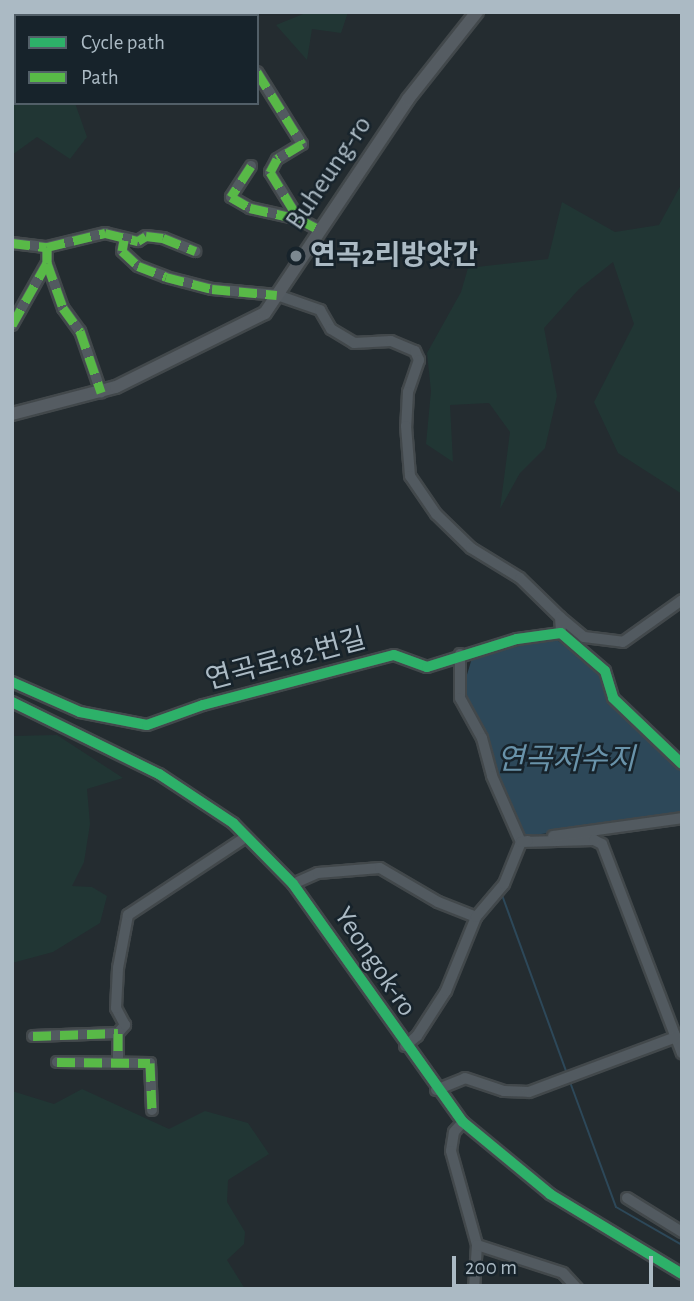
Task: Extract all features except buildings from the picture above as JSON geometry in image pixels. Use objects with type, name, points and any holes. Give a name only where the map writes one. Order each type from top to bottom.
[{"type":"main road","name":"Buheung-ro","points":[[12,414],[101,391],[265,313],[408,99],[477,12]]},
{"type":"street","points":[[259,75],[302,144],[277,159],[270,172],[299,219]]},
{"type":"street","points":[[251,166],[231,197],[250,208],[299,219],[320,230]]},
{"type":"street","points":[[12,243],[47,255],[105,233],[124,240],[163,238],[195,251]]},
{"type":"street","points":[[124,240],[122,251],[138,266],[166,277],[212,289],[277,295],[320,310],[331,329],[354,343],[391,341],[415,351],[419,360],[408,392],[406,426],[410,476],[443,522],[471,548],[520,578],[584,637],[623,642],[682,600]]},
{"type":"street","points":[[13,322],[47,255]]},
{"type":"street","points":[[47,255],[63,308],[80,331],[101,391]]},
{"type":"street","points":[[560,617],[561,633],[605,671],[613,698],[682,764]]},
{"type":"street","name":"연곡로182번길","points":[[12,682],[80,712],[147,725],[202,705],[394,655],[427,667],[460,654],[561,633]]},
{"type":"street","points":[[405,1046],[417,1037],[446,991],[476,917],[500,888],[521,842],[492,776],[482,738],[460,698],[460,654]]},
{"type":"street","name":"Yeongok-ro","points":[[12,702],[159,774],[246,836],[293,884],[436,1090],[463,1122],[550,1194],[682,1274]]},
{"type":"street","points":[[521,842],[682,818]]},
{"type":"street","points":[[118,1060],[118,1033],[125,1025],[117,1008],[117,995],[128,915],[246,836]]},
{"type":"street","points":[[521,842],[602,844],[682,1054]]},
{"type":"street","points":[[293,884],[318,873],[380,868],[438,902],[476,917]]},
{"type":"street","points":[[33,1036],[118,1033]]},
{"type":"street","points":[[436,1090],[458,1078],[504,1091],[529,1092],[676,1037]]},
{"type":"street","points":[[57,1062],[118,1060],[150,1063],[152,1110]]},
{"type":"street","points":[[463,1122],[454,1132],[452,1151],[477,1245],[474,1289]]},
{"type":"street","points":[[627,1198],[682,1233]]},
{"type":"street","points":[[477,1245],[563,1273],[578,1289]]},
{"type":"green space","points":[[12,12],[70,14],[14,14],[14,105],[76,105],[87,137],[70,159],[37,137],[12,155]]},
{"type":"green space","points":[[308,12],[348,12],[341,33],[312,29],[307,60],[276,25]]},
{"type":"green space","points":[[682,183],[682,494],[618,453],[594,402],[634,324],[613,262],[579,289],[544,328],[557,396],[545,448],[520,473],[500,509],[510,432],[489,403],[450,405],[453,462],[426,444],[431,391],[427,353],[461,292],[468,268],[548,259],[562,202],[615,232],[659,225]]},
{"type":"green space","points":[[57,735],[123,778],[87,789],[90,824],[84,862],[72,886],[92,887],[107,896],[100,923],[53,952],[12,963],[12,736]]},
{"type":"green space","points":[[82,1089],[169,1129],[205,1111],[248,1123],[269,1154],[228,1180],[227,1202],[245,1232],[244,1244],[227,1260],[245,1289],[12,1289],[12,1091],[54,1104]]},
{"type":"water","name":"연곡저수지","points":[[553,637],[597,670],[610,705],[682,769],[682,815],[519,837],[460,698],[472,658]]},
{"type":"waterway","points":[[502,895],[567,1074]]},
{"type":"waterway","points":[[570,1082],[616,1207],[682,1245]]},
{"type":"marked path","points":[[259,75],[302,144],[277,159],[270,172],[299,219]]},
{"type":"marked path","points":[[251,166],[231,197],[250,208],[299,219],[320,230]]},
{"type":"marked path","points":[[12,243],[47,247],[105,233],[138,241],[146,236],[163,238],[195,251]]},
{"type":"marked path","points":[[124,240],[122,251],[138,266],[166,277],[212,289],[277,295]]},
{"type":"marked path","points":[[47,247],[47,263],[63,308],[80,331],[101,392]]},
{"type":"marked path","points":[[12,325],[47,263]]},
{"type":"marked path","points":[[33,1036],[118,1033],[118,1060]]},
{"type":"marked path","points":[[57,1062],[150,1063],[152,1110]]},
{"type":"cycle path","points":[[12,682],[80,712],[147,725],[203,705],[394,655],[427,667],[517,639],[561,633],[605,671],[613,698],[682,764]]},
{"type":"cycle path","points":[[12,702],[159,774],[233,823],[293,884],[463,1122],[550,1194],[682,1274]]},
{"type":"place","name":"연곡2리방앗간","points":[[296,256]]}]
